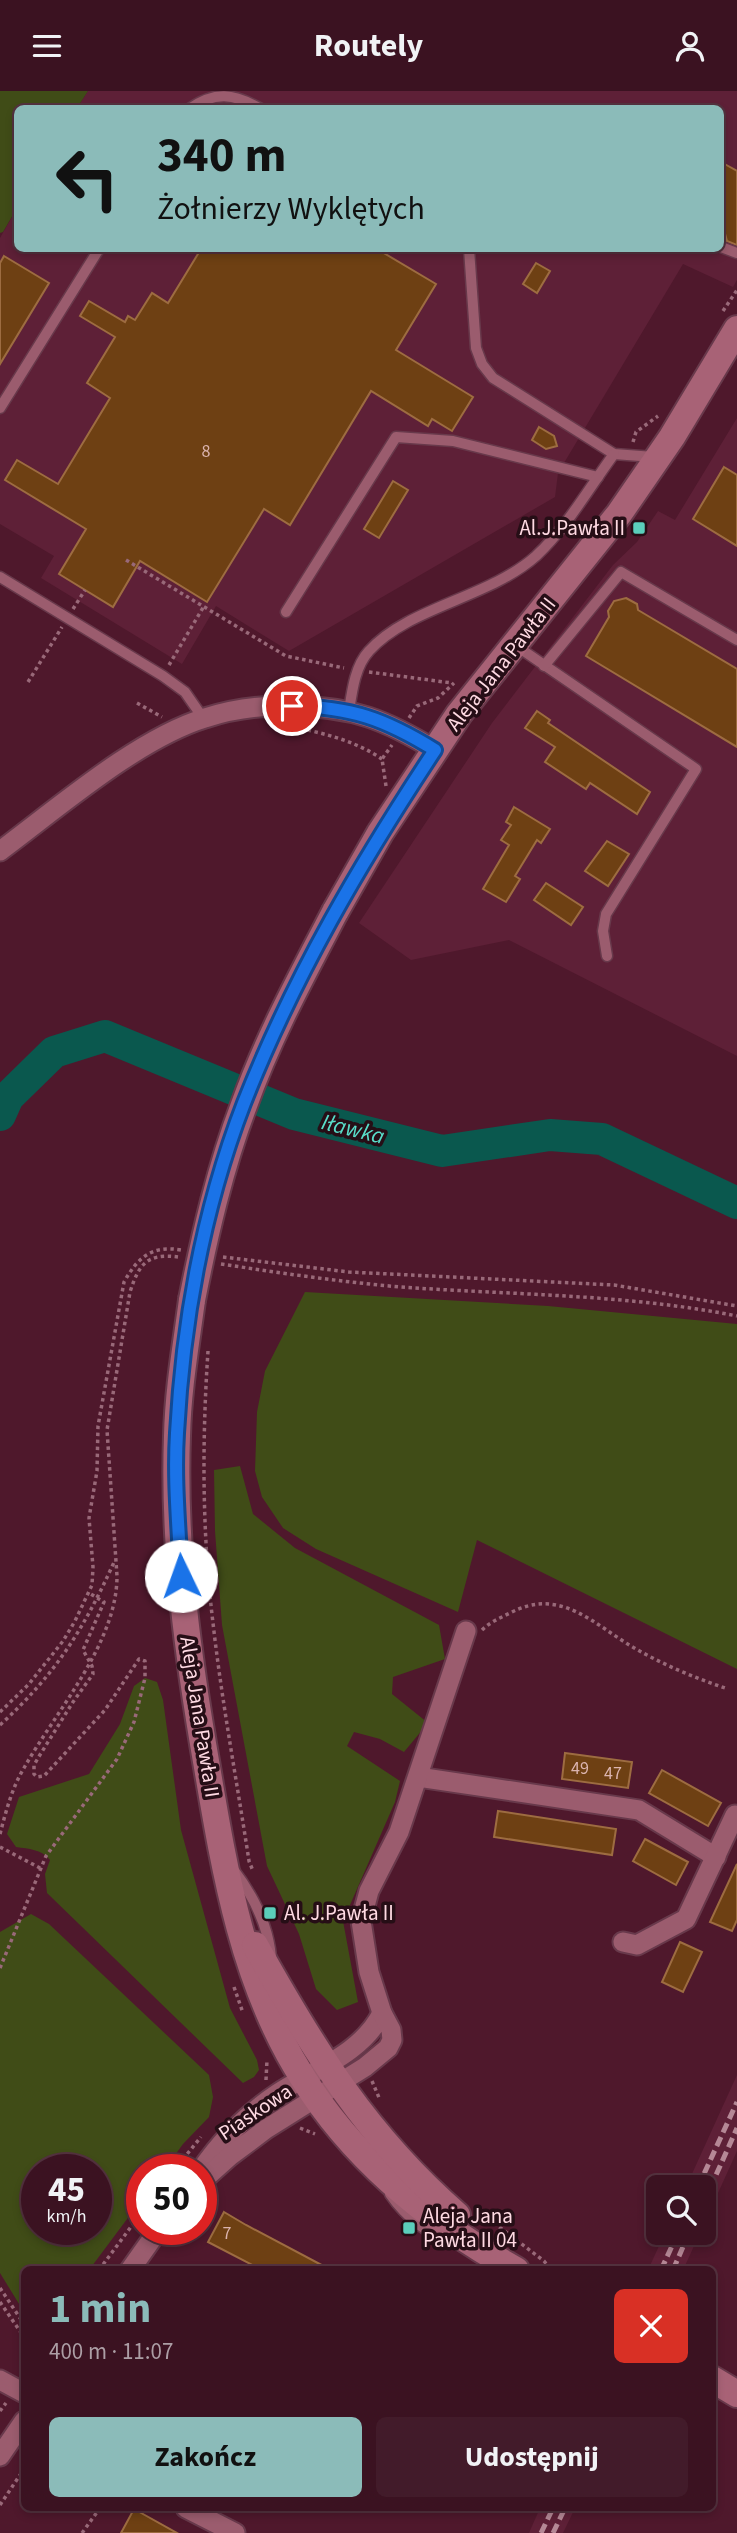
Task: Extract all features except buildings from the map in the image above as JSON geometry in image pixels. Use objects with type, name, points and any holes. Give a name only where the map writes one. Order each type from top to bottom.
[{"type":"main road","name":"Aleja Jana Pawła II","points":[[513,2266],[425,2185],[320,2081],[274,2027],[256,1987],[222,1855],[199,1723],[183,1601],[177,1435],[192,1300],[216,1189],[244,1104],[282,1014],[335,912],[380,833],[459,714],[611,525],[658,458],[737,329]]},
{"type":"main road","name":"Aleja Jana Pawła II","points":[[237,1913],[273,1978],[320,2081],[364,2156],[424,2209],[476,2247],[510,2266]]},
{"type":"main road","points":[[716,2381],[737,2394]]},
{"type":"street","points":[[0,851],[139,750],[203,718],[235,710],[271,706],[312,706],[349,711],[402,729],[435,750]]},
{"type":"street","points":[[320,2081],[374,2061],[388,2048],[392,2040],[391,2030],[382,2013],[369,1972],[361,1921],[369,1891],[399,1832],[466,1631]]},
{"type":"street","points":[[418,1777],[639,1810],[716,1857]]},
{"type":"street","points":[[622,1942],[637,1945],[686,1919],[735,1815]]},
{"type":"street","name":"Piaskowa","points":[[212,2154],[244,2120],[274,2096],[320,2081]]},
{"type":"street","name":"Piaskowa","points":[[217,2167],[266,2129],[320,2081]]},
{"type":"street","points":[[133,2266],[148,2245]]},
{"type":"street","points":[[0,2379],[21,2391]]},
{"type":"street","points":[[0,2456],[21,2425]]},
{"type":"street","points":[[192,2511],[235,2533]]},
{"type":"lane","points":[[195,105],[212,93],[228,93],[253,105]]},
{"type":"lane","points":[[0,408],[97,252]]},
{"type":"lane","points":[[469,252],[477,348],[482,364],[493,378],[614,454],[658,458]]},
{"type":"lane","points":[[286,611],[396,437],[453,441],[598,477]]},
{"type":"lane","points":[[349,711],[358,671],[368,652],[410,622],[508,576],[535,556],[562,527],[614,454]]},
{"type":"lane","points":[[544,666],[621,572],[737,640]]},
{"type":"lane","points":[[0,577],[163,676],[185,692],[203,718]]},
{"type":"lane","points":[[515,645],[696,769],[606,914],[603,932],[607,956]]},
{"type":"lane","points":[[222,1855],[253,1897],[270,1942],[273,1978]]},
{"type":"path","points":[[126,560],[286,656],[358,671],[453,684]]},
{"type":"path","points":[[28,682],[85,590]]},
{"type":"path","points":[[163,676],[204,606]]},
{"type":"path","points":[[137,703],[170,722],[174,731]]},
{"type":"path","points":[[286,725],[318,731],[366,748],[383,759]]},
{"type":"path","points":[[0,1712],[46,1664],[75,1621],[89,1593],[93,1567],[89,1518],[97,1471],[98,1426],[121,1292],[131,1269],[147,1253],[169,1248],[191,1251]]},
{"type":"path","points":[[0,1834],[20,1775],[89,1661],[112,1617],[117,1590],[107,1430],[130,1292],[136,1274],[147,1261],[166,1256],[189,1259]]},
{"type":"path","points":[[218,1256],[349,1272],[614,1285],[737,1306]]},
{"type":"path","points":[[216,1263],[370,1284],[632,1302],[737,1316]]},
{"type":"path","points":[[209,1345],[204,1483],[210,1595],[248,1861],[257,1881]]},
{"type":"path","points":[[0,1725],[48,1677],[76,1639],[116,1559]]},
{"type":"path","points":[[0,1968],[46,1856],[117,1759],[134,1722],[145,1678],[145,1661],[139,1659],[105,1710],[44,1776],[37,1777],[33,1770],[34,1765],[93,1674],[83,1650],[104,1605],[103,1600],[89,1593]]},
{"type":"path","points":[[459,1654],[488,1624],[523,1606],[555,1603],[582,1613],[637,1650],[725,1688]]},
{"type":"path","points":[[0,1847],[40,1868]]},
{"type":"path","points":[[369,2073],[384,2111]]},
{"type":"path","points":[[469,2200],[548,2266]]},
{"type":"path","points":[[102,2266],[126,2234]]},
{"type":"path","points":[[0,2288],[21,2320]]},
{"type":"path","points":[[0,2302],[21,2333]]},
{"type":"path","points":[[0,2505],[21,2474]]},
{"type":"path","points":[[82,2533],[98,2511]]},
{"type":"shaded area","points":[[88,91],[737,91],[737,280],[733,287],[683,264],[558,473],[555,497],[289,651],[216,606],[182,664],[41,578],[54,556],[0,524],[0,238],[14,213],[14,252],[724,252],[724,105],[79,105]]},
{"type":"shaded area","points":[[737,418],[737,1056],[509,940],[411,960],[359,923],[492,723],[613,565],[637,542],[658,511],[675,520]]},
{"type":"shaded area","points":[[737,2075],[737,2151],[716,2197],[716,2175],[691,2175]]},
{"type":"shaded area","points":[[659,2245],[694,2245],[685,2266],[650,2266]]},
{"type":"shaded area","points":[[539,2511],[574,2511],[563,2533],[529,2533]]},
{"type":"green space","points":[[0,91],[88,91],[79,105],[14,105],[14,213],[0,233]]},
{"type":"green space","points":[[305,1292],[548,1306],[737,1324],[737,1669],[477,1540],[458,1612],[316,1549],[283,1528],[262,1497],[255,1471],[257,1412],[265,1371]]},
{"type":"green space","points":[[240,1466],[253,1514],[295,1548],[439,1625],[445,1659],[393,1677],[392,1694],[428,1723],[404,1752],[380,1739],[354,1732],[347,1746],[400,1781],[395,1802],[343,1921],[358,2002],[337,2010],[316,1989],[299,1934],[267,1866],[222,1625],[215,1531],[214,1470]]},
{"type":"green space","points":[[145,1678],[157,1682],[163,1700],[181,1830],[230,2008],[257,2060],[259,2070],[254,2077],[243,2083],[47,1893],[45,1874],[50,1860],[39,1852],[16,1847],[7,1834],[19,1797],[89,1774],[120,1724],[134,1686]]},
{"type":"green space","points":[[31,1914],[49,1924],[209,2075],[213,2097],[209,2117],[176,2154],[126,2154],[126,2220],[112,2239],[112,2154],[21,2154],[21,2245],[108,2245],[92,2266],[21,2266],[21,2307],[0,2273],[0,1932]]},
{"type":"waterway","name":"Iławka","points":[[0,1115],[8,1097],[54,1052],[105,1036],[294,1114],[442,1151],[550,1135],[602,1139],[737,1203]]},
{"type":"railway","points":[[704,2175],[737,2102]]},
{"type":"railway","points":[[716,2175],[737,2128]]},
{"type":"railway","points":[[663,2266],[672,2245]]},
{"type":"railway","points":[[675,2266],[684,2245]]},
{"type":"railway","points":[[541,2533],[552,2511]]},
{"type":"railway","points":[[553,2533],[564,2511]]},
{"type":"place","name":"Al.J.Pawła II","points":[[639,528]]},
{"type":"place","name":"Al. J.Pawła II","points":[[270,1913]]},
{"type":"place","name":"Aleja Jana Pawła II 04","points":[[409,2228]]},
{"type":"route","points":[[181,1576],[177,1435],[183,1371],[192,1300],[220,1177],[244,1104],[282,1014],[380,833],[435,750],[402,729],[378,719],[349,711],[292,706]]}]
